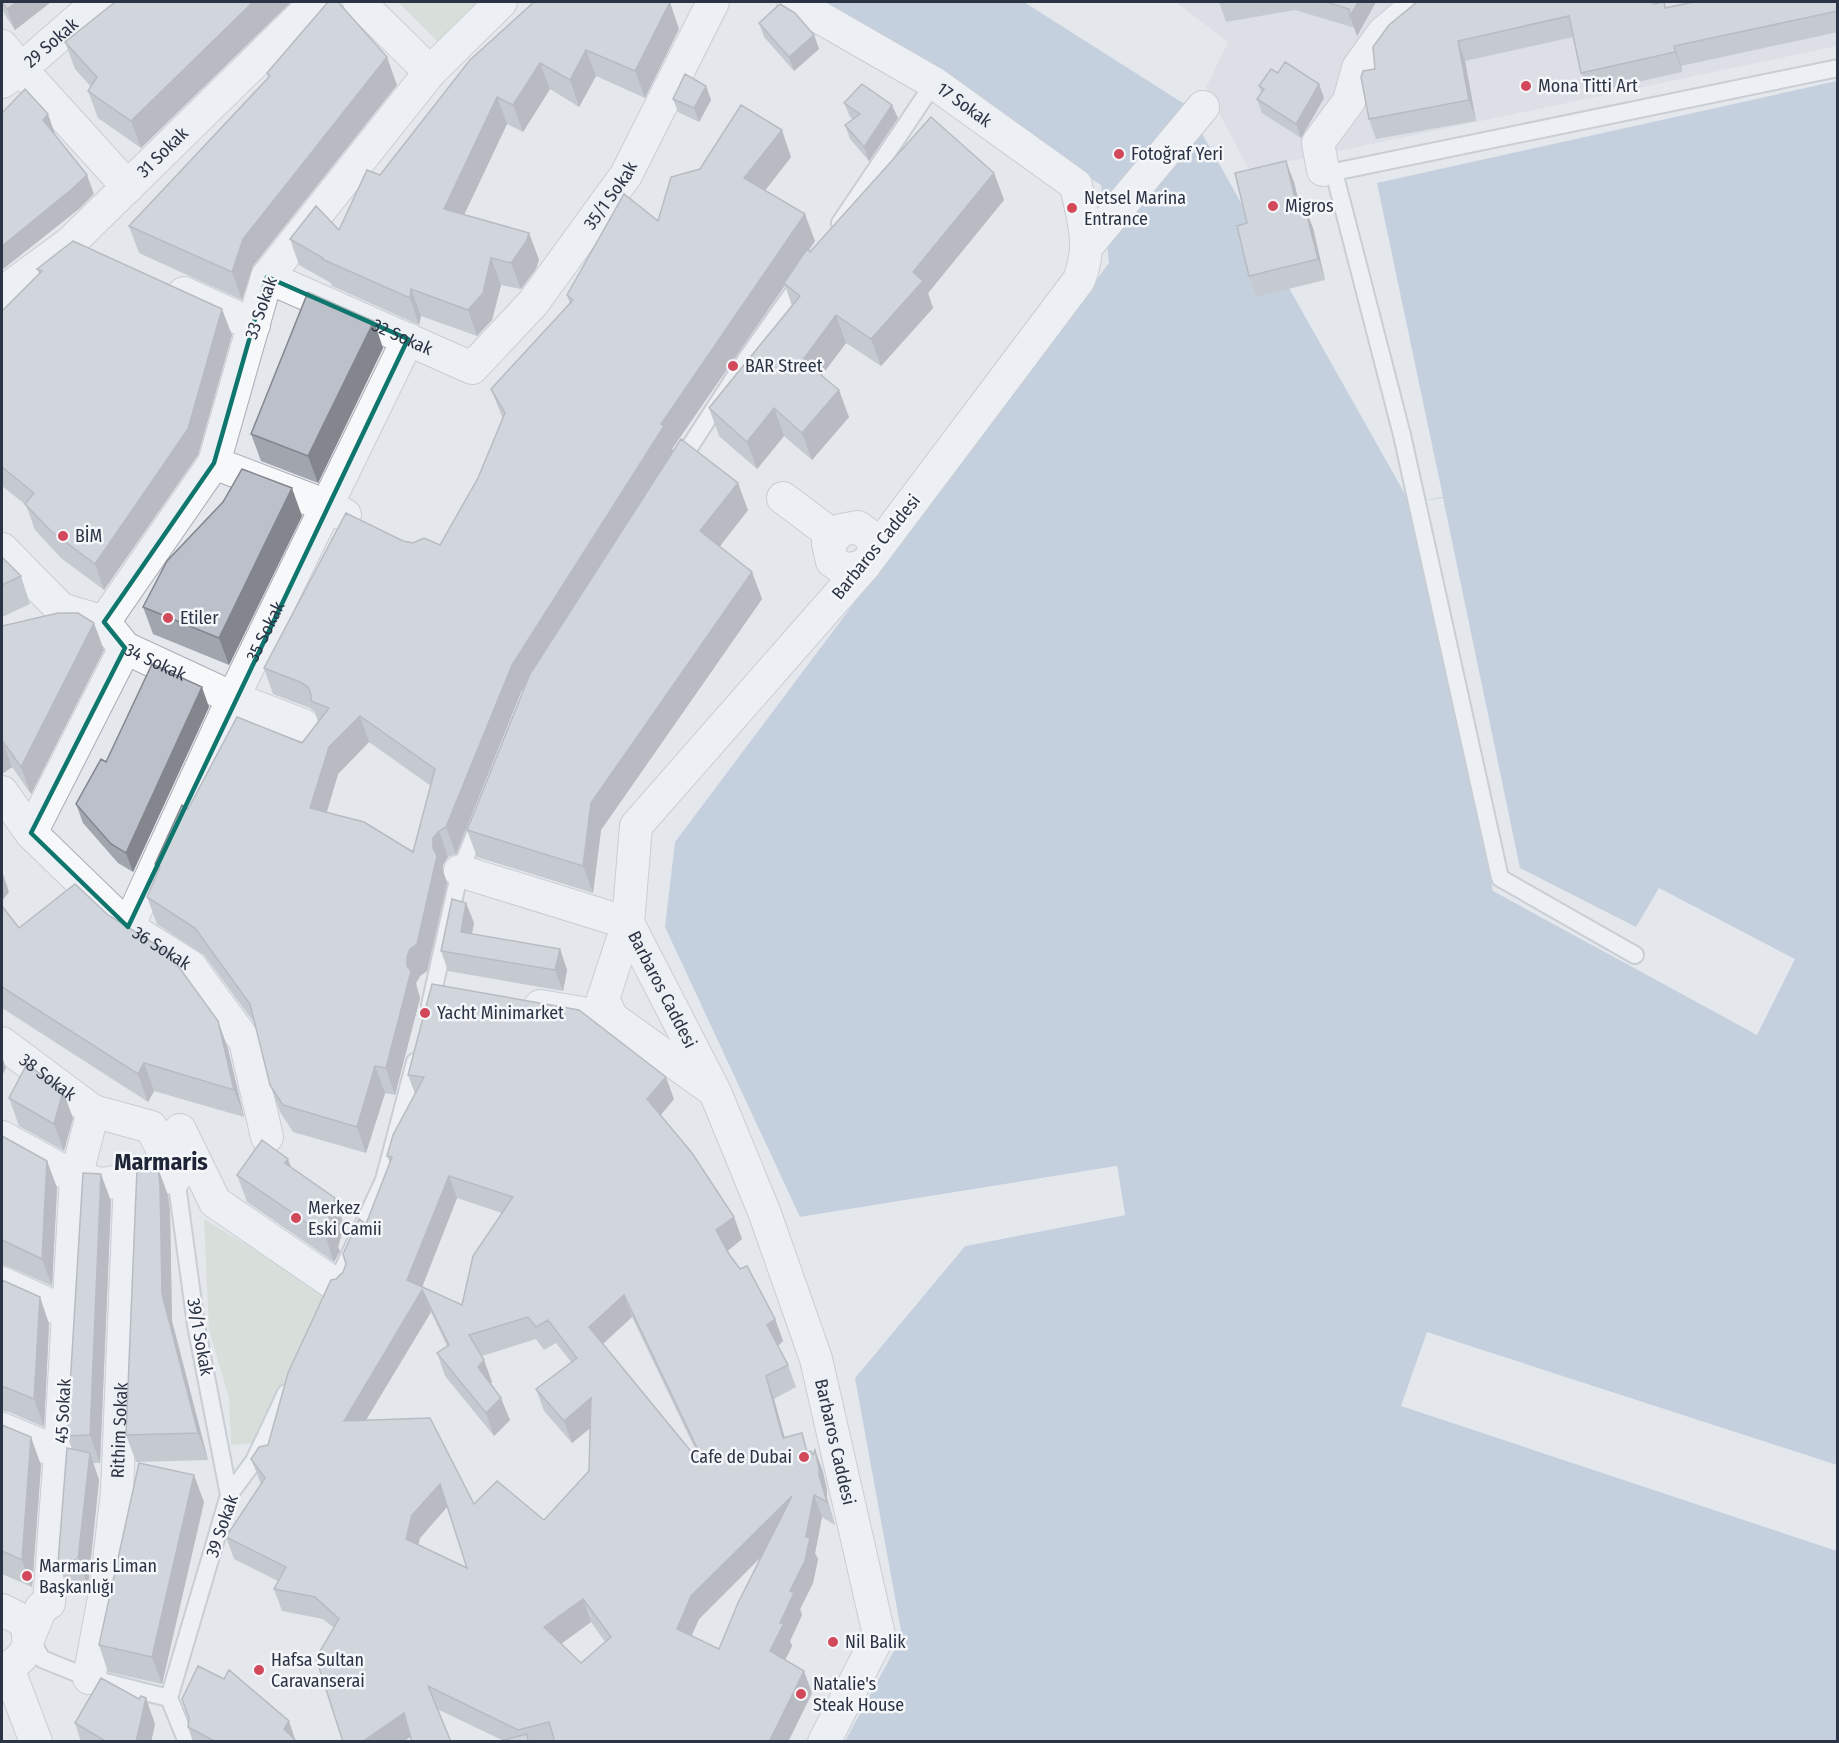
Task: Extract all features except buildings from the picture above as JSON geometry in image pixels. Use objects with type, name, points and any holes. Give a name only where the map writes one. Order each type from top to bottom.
[{"type":"street","name":"29 Sokak","points":[[8,66],[98,2]]},
{"type":"street","name":"31 Sokak","points":[[2,293],[71,242],[316,2]]},
{"type":"street","points":[[359,2],[430,72]]},
{"type":"street","name":"33 Sokak","points":[[104,622],[214,463],[267,277],[430,72],[501,2]]},
{"type":"street","name":"35/1 Sokak","points":[[472,368],[533,303],[626,175],[713,2]]},
{"type":"street","name":"17 Sokak","points":[[793,2],[934,83],[1076,185],[1088,245]]},
{"type":"street","points":[[1323,170],[1318,143],[1349,101],[1358,68],[1383,33],[1420,2]]},
{"type":"street","points":[[8,66],[128,187]]},
{"type":"street","points":[[1088,245],[1203,107]]},
{"type":"street","points":[[71,242],[104,257]]},
{"type":"street","name":"Barbaros Caddesi","points":[[824,1742],[879,1635],[816,1359],[765,1214],[715,1092],[628,923],[636,826],[869,559],[1080,280],[1086,263],[1088,245]]},
{"type":"street","name":"32 Sokak","points":[[267,277],[472,368]]},
{"type":"street","points":[[157,281],[254,325]]},
{"type":"street","name":"35 Sokak","points":[[128,927],[233,698],[408,339]]},
{"type":"street","points":[[214,463],[327,506],[375,530]]},
{"type":"street","points":[[783,498],[835,537],[828,544],[832,561],[846,570],[869,559]]},
{"type":"street","points":[[2,549],[61,609],[104,622]]},
{"type":"street","points":[[31,623],[61,609]]},
{"type":"street","name":"34 Sokak","points":[[104,622],[125,648],[233,698],[303,725]]},
{"type":"street","points":[[31,833],[125,648]]},
{"type":"street","name":"36 Sokak","points":[[2,792],[31,833],[128,927],[189,966],[245,1041],[267,1137]]},
{"type":"street","points":[[460,871],[628,923],[603,999],[612,1018]]},
{"type":"street","points":[[434,987],[467,993]]},
{"type":"street","points":[[512,1000],[612,1018],[715,1092]]},
{"type":"street","name":"38 Sokak","points":[[2,1043],[93,1111]]},
{"type":"street","points":[[2,1137],[76,1178],[103,1184],[130,1179],[176,1177],[151,1127],[93,1111]]},
{"type":"street","name":"45 Sokak","points":[[5,1666],[22,1659],[28,1648],[28,1637],[41,1608],[49,1603],[76,1178],[93,1111]]},
{"type":"street","points":[[180,1130],[215,1202],[332,1295]]},
{"type":"street","name":"Rithim Sokak","points":[[89,1678],[106,1587],[117,1492],[130,1179]]},
{"type":"street","points":[[2,1283],[68,1312]]},
{"type":"street","points":[[2,1430],[60,1453]]},
{"type":"street","points":[[2,1610],[26,1622],[28,1637]]},
{"type":"street","points":[[5,1666],[36,1742]]},
{"type":"lane","points":[[1635,955],[1500,878],[1402,435],[1334,172],[1838,68]]},
{"type":"lane","points":[[829,240],[934,83]]},
{"type":"lane","points":[[670,479],[747,358],[809,270]]},
{"type":"lane","points":[[426,1021],[460,871],[486,806]]},
{"type":"lane","points":[[332,1295],[384,1180],[420,1044]]},
{"type":"lane","name":"39/1 Sokak","points":[[176,1177],[196,1325],[229,1495]]},
{"type":"lane","name":"39 Sokak","points":[[169,1698],[229,1495],[254,1461],[294,1375]]},
{"type":"lane","points":[[28,1637],[42,1659],[89,1678],[169,1698],[187,1742]]},
{"type":"highlighted area","points":[[267,277],[408,339],[128,927],[31,833],[125,648],[104,622],[214,463]]},
{"type":"shaded area","points":[[1176,2],[1837,2],[1837,46],[1249,170],[1206,88],[1228,42]]},
{"type":"green space","points":[[398,2],[499,2],[448,52]]},
{"type":"green space","points":[[204,1219],[325,1293],[256,1443],[231,1445],[229,1398],[209,1330]]},
{"type":"water","points":[[799,2],[1024,2],[1186,105],[1410,503],[1443,497],[1377,183],[1837,81],[1837,1741],[845,1741],[902,1636],[855,1378],[965,1246],[1125,1215],[1117,1166],[800,1217],[665,927],[675,842],[1109,263],[1101,185],[905,61]]},
{"type":"pier","points":[[1443,498],[1520,868],[1636,927],[1659,888],[1795,959],[1757,1035],[1493,891],[1409,503]]},
{"type":"pier","points":[[1117,1166],[1125,1215],[965,1246],[855,1378],[854,1375],[963,1243],[1122,1213],[1115,1170],[801,1220],[800,1217]]},
{"type":"pier","points":[[1427,1332],[1837,1465],[1837,1551],[1401,1406]]},
{"type":"place","name":"Mona Titti Art","points":[[1526,86]]},
{"type":"place","name":"Fotoğraf Yeri","points":[[1119,154]]},
{"type":"place","name":"Migros","points":[[1273,206]]},
{"type":"place","name":"Netsel Marina Entrance","points":[[1072,208]]},
{"type":"place","name":"BAR Street","points":[[733,366]]},
{"type":"place","name":"BİM","points":[[63,536]]},
{"type":"place","name":"Etiler","points":[[168,618]]},
{"type":"place","name":"Yacht Minimarket","points":[[425,1013]]},
{"type":"place","name":"Merkez Eski Camii","points":[[296,1218]]},
{"type":"place","name":"Cafe de Dubai","points":[[804,1457]]},
{"type":"place","name":"Marmaris Liman Başkanlığı","points":[[27,1576]]},
{"type":"place","name":"Nil Balik","points":[[833,1642]]},
{"type":"place","name":"Hafsa Sultan Caravanserai","points":[[259,1670]]},
{"type":"place","name":"Natalie's Steak House","points":[[801,1694]]},
{"type":"district","name":"Marmaris","points":[[161,1162]]}]
